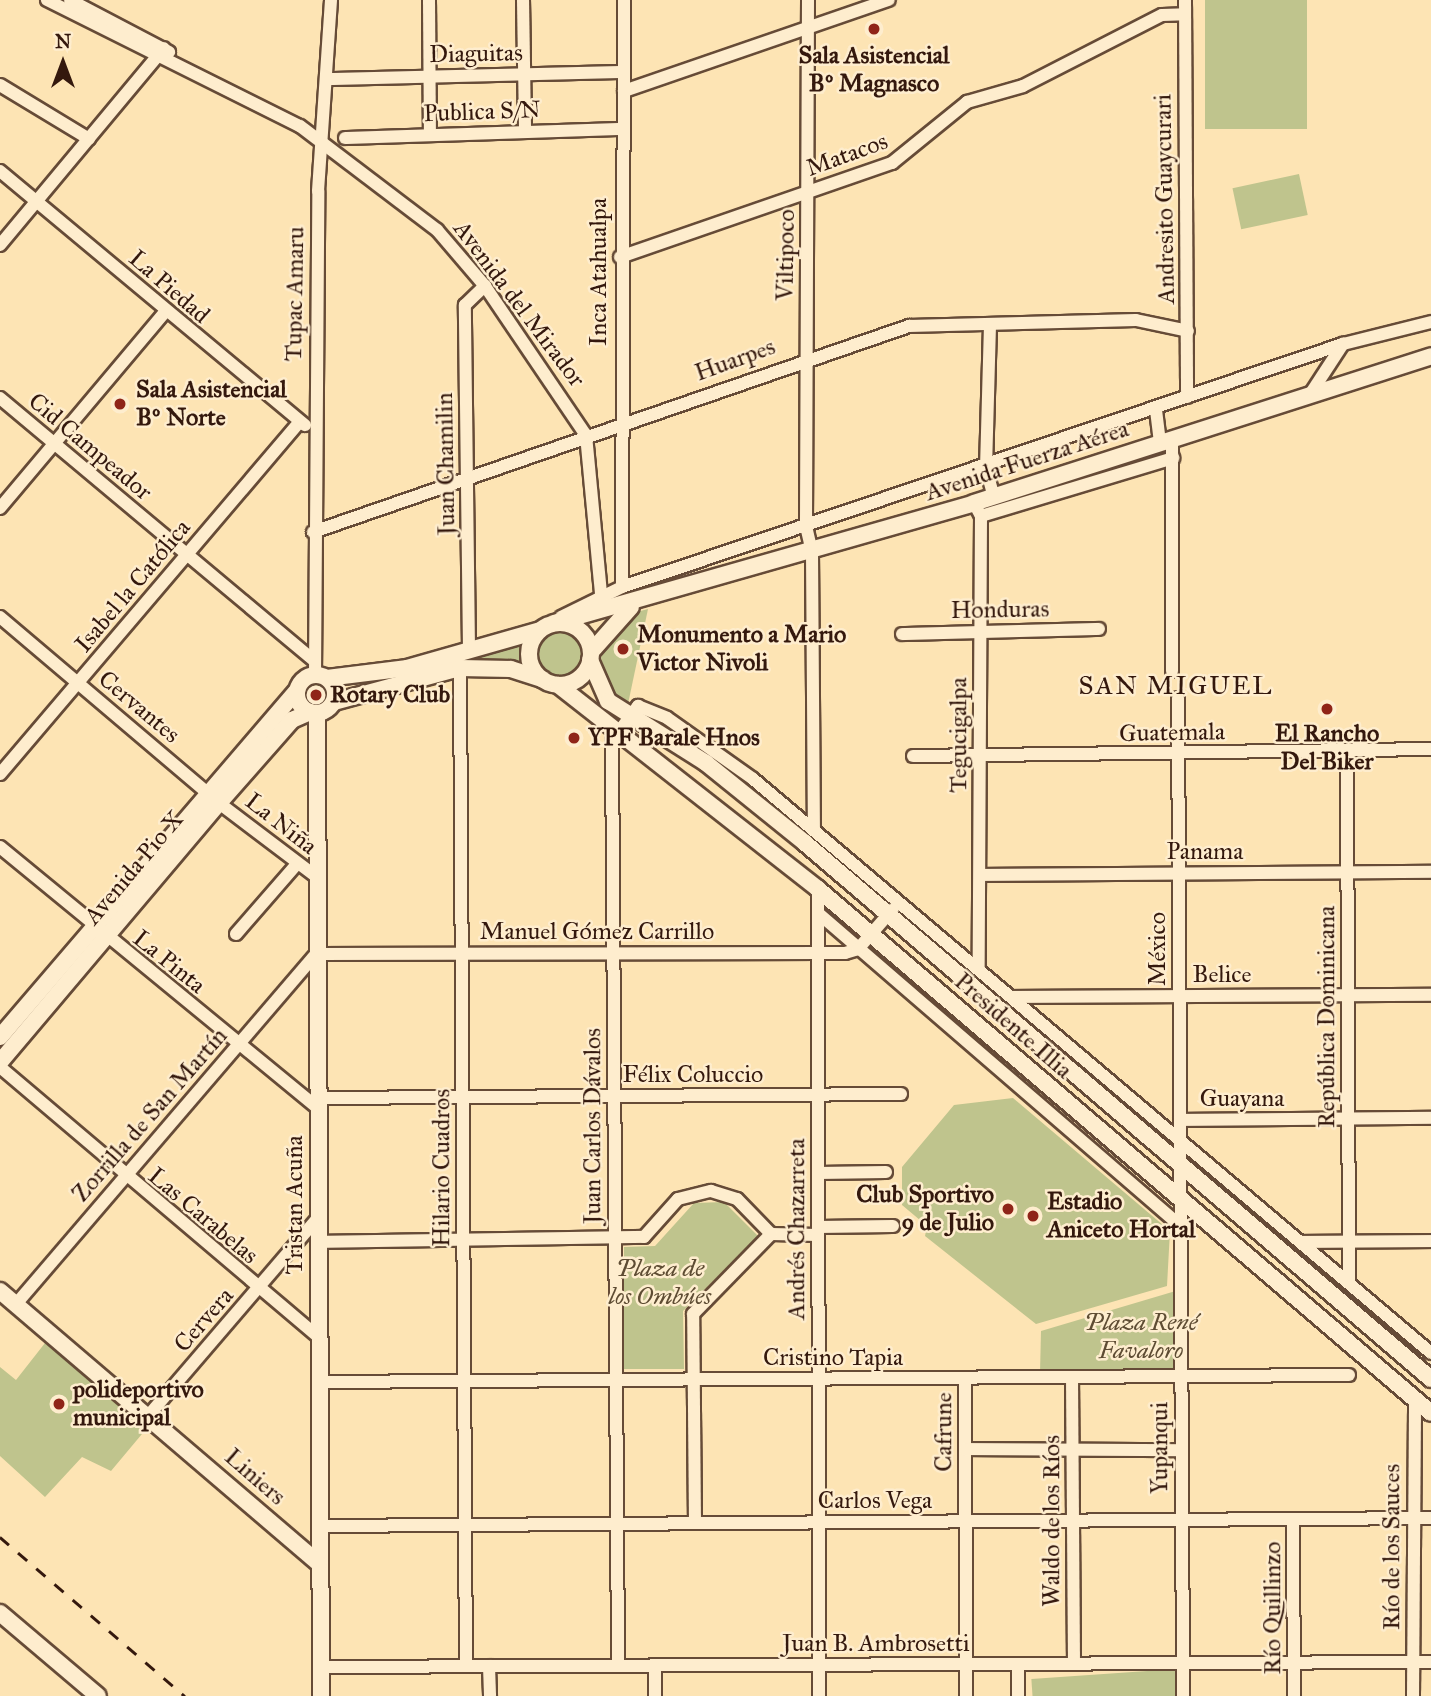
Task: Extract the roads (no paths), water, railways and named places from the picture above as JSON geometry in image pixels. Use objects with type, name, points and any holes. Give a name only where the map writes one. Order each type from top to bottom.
[{"type":"main road","name":"Avenida Fuerza Aérea","points":[[319,671],[359,678],[635,604],[812,552],[978,510],[994,497],[1431,356]]},
{"type":"main road","points":[[591,656],[579,629],[548,626],[529,655],[550,682],[582,675],[612,621],[635,604]]},
{"type":"main road","name":"Presidente Illia","points":[[591,656],[599,690],[623,722],[872,935],[1031,1082],[1180,1199],[1431,1413]]},
{"type":"main road","name":"Avenida Pio X","points":[[213,798],[292,720],[314,713],[334,702],[460,668]]},
{"type":"main road","name":"Presidente Illia","points":[[460,668],[511,669],[550,682],[623,722],[706,762],[894,908],[1181,1164],[1431,1380]]},
{"type":"main road","name":"Avenida Pio X","points":[[0,1037],[99,932],[213,798],[297,690],[319,671]]},
{"type":"main road","points":[[319,671],[334,702]]},
{"type":"main road","points":[[297,690],[314,713]]},
{"type":"main road","name":"Tristan Acuña","points":[[314,713],[321,1696]]},
{"type":"main road","name":"Avenida Pio X","points":[[0,1065],[99,932]]},
{"type":"main road","name":"Liniers","points":[[0,1291],[319,1563]]},
{"type":"main road","points":[[0,1613],[98,1696]]},
{"type":"street","name":"Avenida del Mirador","points":[[47,0],[161,52]]},
{"type":"street","name":"Avenida del Mirador","points":[[70,0],[322,140],[420,214],[485,286],[586,435],[601,595]]},
{"type":"street","name":"Tupac Amaru","points":[[319,671],[313,532],[314,426],[322,140],[329,79],[331,0]]},
{"type":"street","points":[[429,0],[430,135]]},
{"type":"street","points":[[523,0],[525,132]]},
{"type":"street","name":"Inca Atahualpa","points":[[622,587],[620,129],[624,91],[624,0]]},
{"type":"street","name":"Viltipoco","points":[[808,0],[806,526],[812,552],[814,830]]},
{"type":"street","points":[[624,91],[889,0]]},
{"type":"street","name":"Andresito Guaycurari","points":[[1185,0],[1187,397]]},
{"type":"street","name":"Matacos","points":[[620,257],[910,154],[967,102],[1024,86],[1162,15],[1185,14]]},
{"type":"street","points":[[0,245],[161,52]]},
{"type":"street","name":"Diaguitas","points":[[329,79],[624,72]]},
{"type":"street","points":[[0,85],[89,139]]},
{"type":"street","name":"Publica S/N","points":[[345,138],[620,129]]},
{"type":"street","name":"La Piedad","points":[[0,171],[298,425]]},
{"type":"street","name":"Juan Chamilin","points":[[469,649],[465,305],[485,286]]},
{"type":"street","points":[[0,508],[165,312]]},
{"type":"street","name":"Huarpes","points":[[313,532],[467,475],[806,357],[909,326],[1136,320],[1188,331]]},
{"type":"street","points":[[548,626],[601,595],[622,587],[986,468],[1343,344],[1431,322]]},
{"type":"street","points":[[990,325],[986,468],[994,497]]},
{"type":"street","points":[[1311,393],[1343,344]]},
{"type":"street","name":"Cid Campeador","points":[[0,398],[319,671]]},
{"type":"street","points":[[1156,410],[1173,457],[1172,671]]},
{"type":"street","points":[[298,425],[314,426]]},
{"type":"street","name":"Isabel la Católica","points":[[0,774],[298,425]]},
{"type":"street","points":[[978,510],[1173,457]]},
{"type":"street","name":"Tegucigalpa","points":[[978,510],[979,969]]},
{"type":"street","name":"Cervantes","points":[[0,617],[213,798]]},
{"type":"street","name":"Honduras","points":[[902,634],[1098,629]]},
{"type":"street","name":"Hilario Cuadros","points":[[460,668],[466,1666]]},
{"type":"street","name":"México","points":[[1178,698],[1180,1199]]},
{"type":"street","points":[[623,722],[638,706],[667,718],[814,830],[894,908],[979,969],[1431,1353]]},
{"type":"street","name":"Juan Carlos Dávalos","points":[[618,1665],[612,741],[623,722]]},
{"type":"street","name":"Guatemala","points":[[913,756],[1431,749]]},
{"type":"street","name":"República Dominicana","points":[[1346,750],[1349,1283]]},
{"type":"street","name":"La Niña","points":[[213,798],[296,865],[317,877]]},
{"type":"street","name":"La Pinta","points":[[0,847],[238,1045],[317,1103]]},
{"type":"street","points":[[236,934],[296,865]]},
{"type":"street","name":"Panama","points":[[980,875],[1431,872]]},
{"type":"street","name":"Andrés Chazarreta","points":[[818,888],[819,1696]]},
{"type":"street","points":[[858,949],[894,908]]},
{"type":"street","points":[[818,913],[858,949],[1031,1082],[1180,1225]]},
{"type":"street","name":"Manuel Gómez Carrillo","points":[[316,954],[818,952],[858,949]]},
{"type":"street","name":"Zorrilla de San Martín","points":[[16,1304],[316,954]]},
{"type":"street","name":"Belice","points":[[1012,997],[1431,995]]},
{"type":"street","name":"Las Carabelas","points":[[0,1065],[257,1290],[319,1338]]},
{"type":"street","name":"Félix Coluccio","points":[[317,1103],[463,1098],[901,1094]]},
{"type":"street","name":"Guayana","points":[[1180,1120],[1431,1118]]},
{"type":"street","points":[[818,1173],[886,1172]]},
{"type":"street","points":[[318,1242],[615,1239],[653,1233],[678,1199],[711,1191],[737,1199],[771,1234]]},
{"type":"street","name":"Yupanqui","points":[[1180,1199],[1183,1696]]},
{"type":"street","name":"Cervera","points":[[148,1416],[317,1219]]},
{"type":"street","points":[[695,1523],[697,1307],[771,1234],[893,1226]]},
{"type":"street","points":[[1301,1242],[1431,1241]]},
{"type":"street","name":"Cristino Tapia","points":[[318,1382],[1349,1375]]},
{"type":"street","name":"Waldo de los Ríos","points":[[1072,1377],[1074,1664]]},
{"type":"street","name":"Cafrune","points":[[965,1378],[966,1696]]},
{"type":"street","name":"Río de los Sauces","points":[[1413,1696],[1415,1398]]},
{"type":"street","points":[[965,1450],[1181,1450]]},
{"type":"street","name":"Carlos Vega","points":[[320,1526],[1431,1518]]},
{"type":"street","name":"Río Quillinzo","points":[[1293,1519],[1294,1696]]},
{"type":"street","name":"Juan B. Ambrosetti","points":[[321,1667],[1431,1662]]},
{"type":"street","points":[[1018,1664],[1018,1696]]},
{"type":"street","points":[[489,1666],[490,1696]]},
{"type":"street","points":[[655,1666],[655,1696]]},
{"type":"railway","points":[[0,1537],[185,1696]]},
{"type":"place","name":"Sala Asistencial Bº Magnasco","points":[[874,29]]},
{"type":"place","name":"Sala Asistencial Bº Norte","points":[[120,404]]},
{"type":"place","name":"Monumento a Mario Victor Nivoli","points":[[623,649]]},
{"type":"place","name":"Rotary Club","points":[[316,695]]},
{"type":"place","name":"El Rancho Del Biker","points":[[1327,709]]},
{"type":"place","name":"YPF Barale Hnos","points":[[574,738]]},
{"type":"place","name":"Club Sportivo 9 de Julio","points":[[1008,1209]]},
{"type":"place","name":"Estadio Aniceto Hortal","points":[[1033,1216]]},
{"type":"place","name":"polideportivo municipal","points":[[59,1404]]},
{"type":"district","name":"SAN MIGUEL","points":[[1176,686]]},
{"type":"park label","name":"Plaza de los Ombúes","points":[[660,1283]]},
{"type":"park label","name":"Plaza René Favaloro","points":[[1141,1337]]}]
